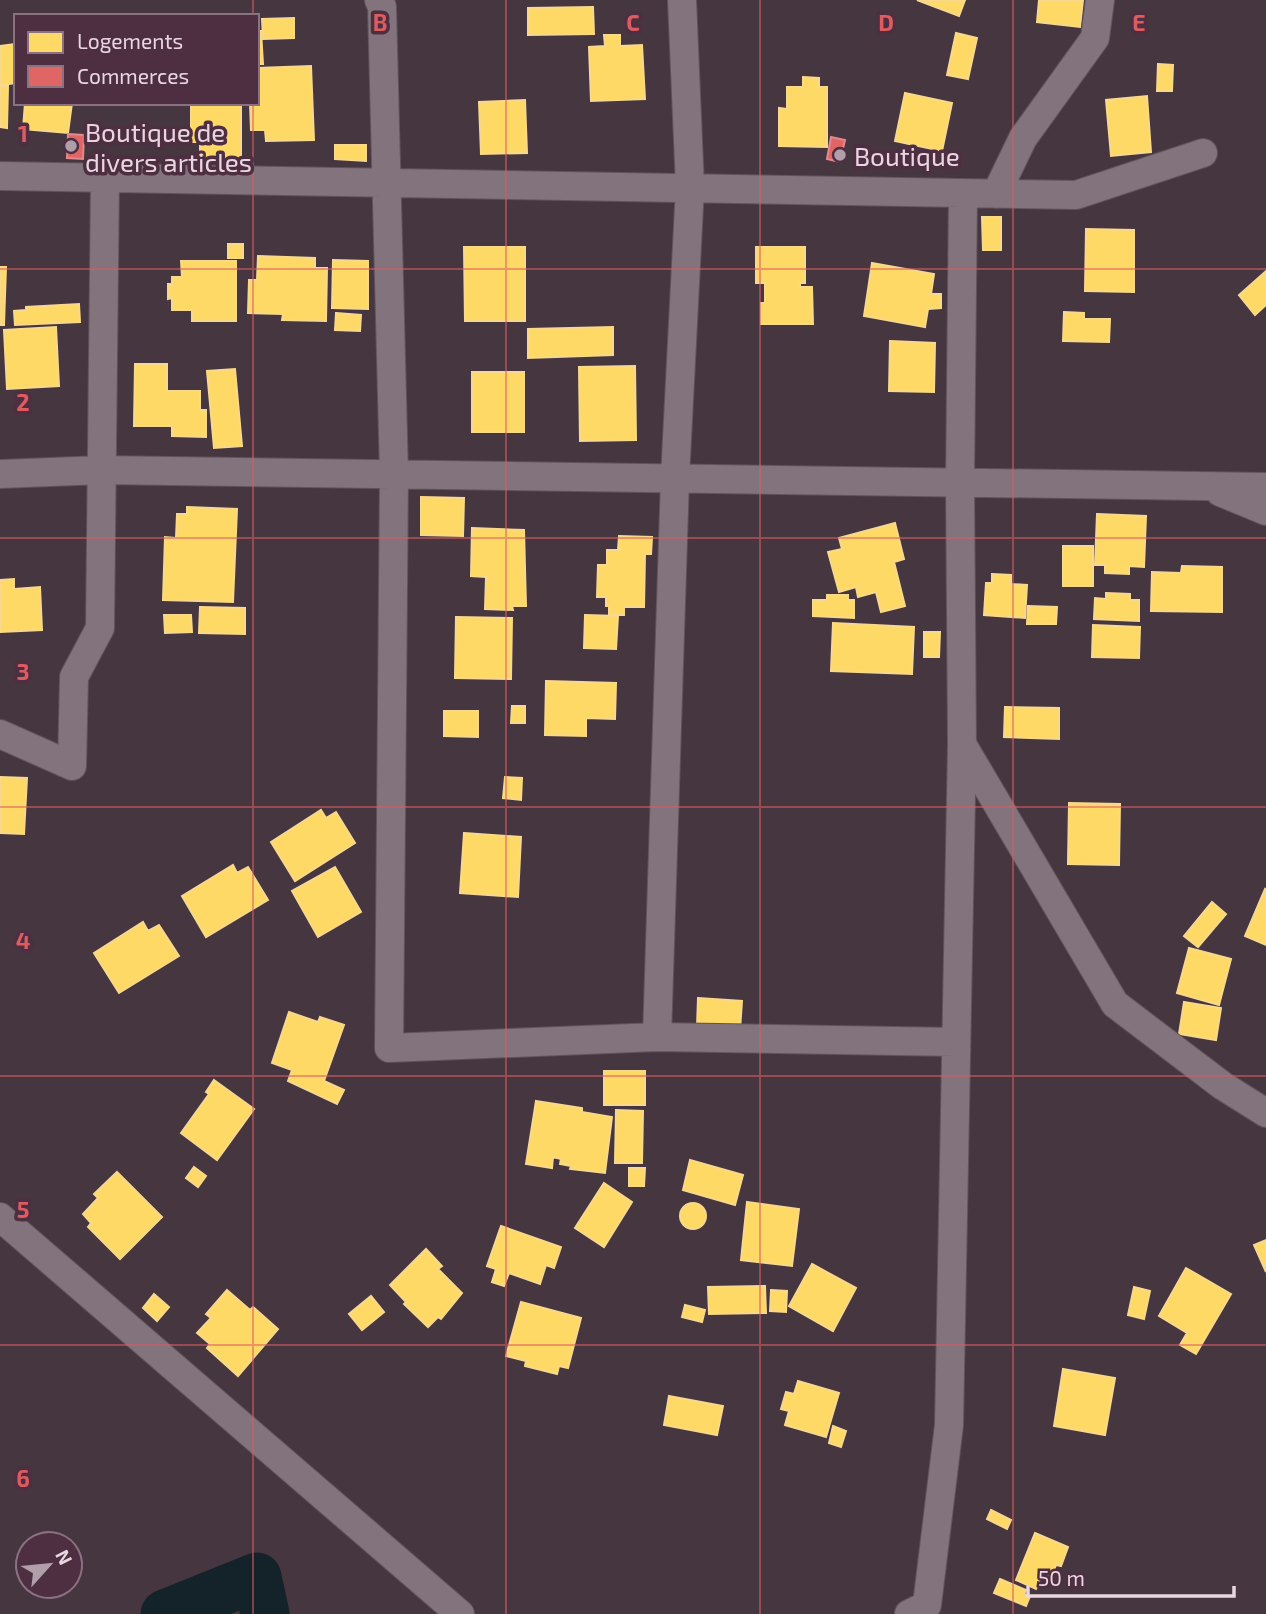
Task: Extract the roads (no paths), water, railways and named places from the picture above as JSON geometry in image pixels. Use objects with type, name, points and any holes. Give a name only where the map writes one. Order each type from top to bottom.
[{"type":"street","points":[[379,0],[382,7],[394,474],[389,1048],[657,1037],[955,1042]]},
{"type":"street","points":[[657,1037],[674,478],[690,187],[682,0]]},
{"type":"street","points":[[996,194],[1023,138],[1095,38],[1100,0]]},
{"type":"street","points":[[0,176],[385,185],[690,187],[1076,195],[1203,153]]},
{"type":"street","points":[[0,734],[72,766],[74,677],[100,628],[105,180]]},
{"type":"street","points":[[909,1614],[927,1605],[948,1425],[962,744],[960,482],[963,194]]},
{"type":"street","points":[[0,474],[102,470],[1266,487]]},
{"type":"street","points":[[1205,486],[1266,511]]},
{"type":"street","points":[[962,744],[1115,1004],[1223,1086],[1266,1113]]},
{"type":"street","points":[[0,1217],[460,1614]]},
{"type":"waterway","points":[[165,1614],[257,1577],[265,1614]]},
{"type":"place","name":"Boutique de divers articles","points":[[71,146]]},
{"type":"place","name":"Boutique","points":[[840,155]]}]
